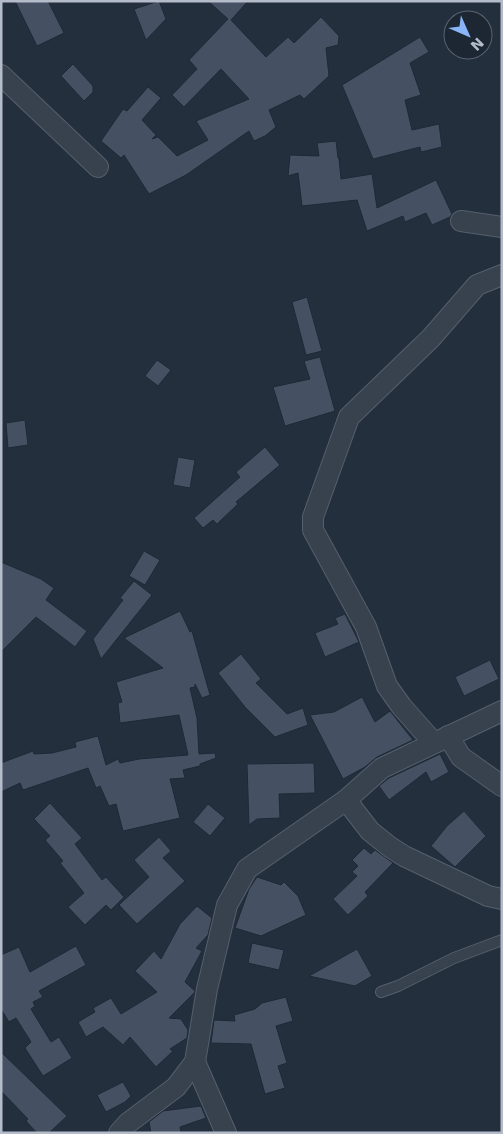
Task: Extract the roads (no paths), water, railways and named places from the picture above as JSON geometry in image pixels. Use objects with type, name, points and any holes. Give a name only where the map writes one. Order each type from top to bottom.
[{"type":"street","points":[[1,75],[98,167]]},
{"type":"street","points":[[461,222],[502,227]]},
{"type":"street","points":[[502,275],[477,284],[431,338],[349,417],[313,517],[313,530],[366,627],[387,686],[402,708],[461,757],[502,786]]},
{"type":"street","points":[[119,1133],[128,1123],[176,1088],[195,1062],[210,972],[227,905],[240,880],[258,860],[346,800],[382,768],[502,711]]},
{"type":"street","points":[[346,800],[370,831],[404,856],[488,896],[502,899]]},
{"type":"street","points":[[195,1062],[226,1133]]},
{"type":"lane","points":[[381,992],[398,986],[454,958],[502,940]]}]
